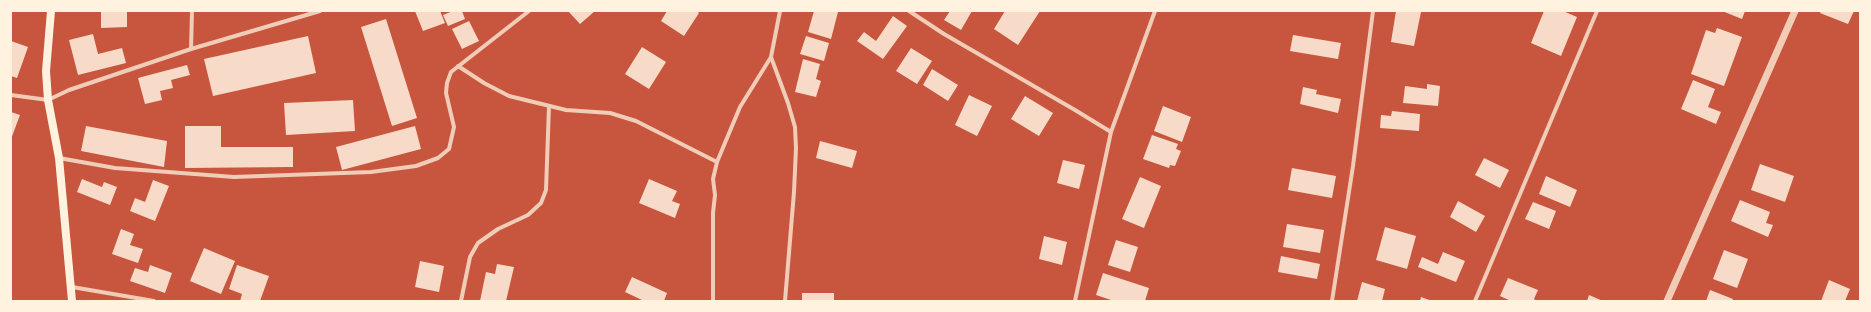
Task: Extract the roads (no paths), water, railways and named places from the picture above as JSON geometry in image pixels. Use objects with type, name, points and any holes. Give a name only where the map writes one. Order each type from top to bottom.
[{"type":"main road","points":[[51,11],[46,71],[48,100],[58,158],[72,287],[72,301]]},
{"type":"street","points":[[191,49],[192,11]]},
{"type":"street","points":[[11,95],[48,100],[69,90],[191,49],[320,11]]},
{"type":"street","points":[[58,158],[115,168],[234,177],[371,172],[416,166],[438,158],[449,149],[454,126],[446,93],[447,82],[451,72],[529,11]]},
{"type":"street","points":[[713,301],[713,213],[715,195],[713,179],[717,162],[740,107],[771,57],[780,11]]},
{"type":"street","points":[[909,11],[944,34],[1111,132]]},
{"type":"street","points":[[1075,301],[1111,132],[1155,11]]},
{"type":"street","points":[[1332,301],[1353,166],[1373,11]]},
{"type":"street","points":[[1476,301],[1597,11]]},
{"type":"street","points":[[1667,301],[1796,11]]},
{"type":"street","points":[[771,57],[795,127],[794,192],[785,301]]},
{"type":"street","points":[[458,66],[484,83],[509,96],[566,110],[610,113],[636,121],[717,162]]},
{"type":"street","points":[[461,301],[470,257],[478,243],[498,229],[528,215],[541,203],[546,190],[549,106]]},
{"type":"street","points":[[72,287],[154,301]]}]
